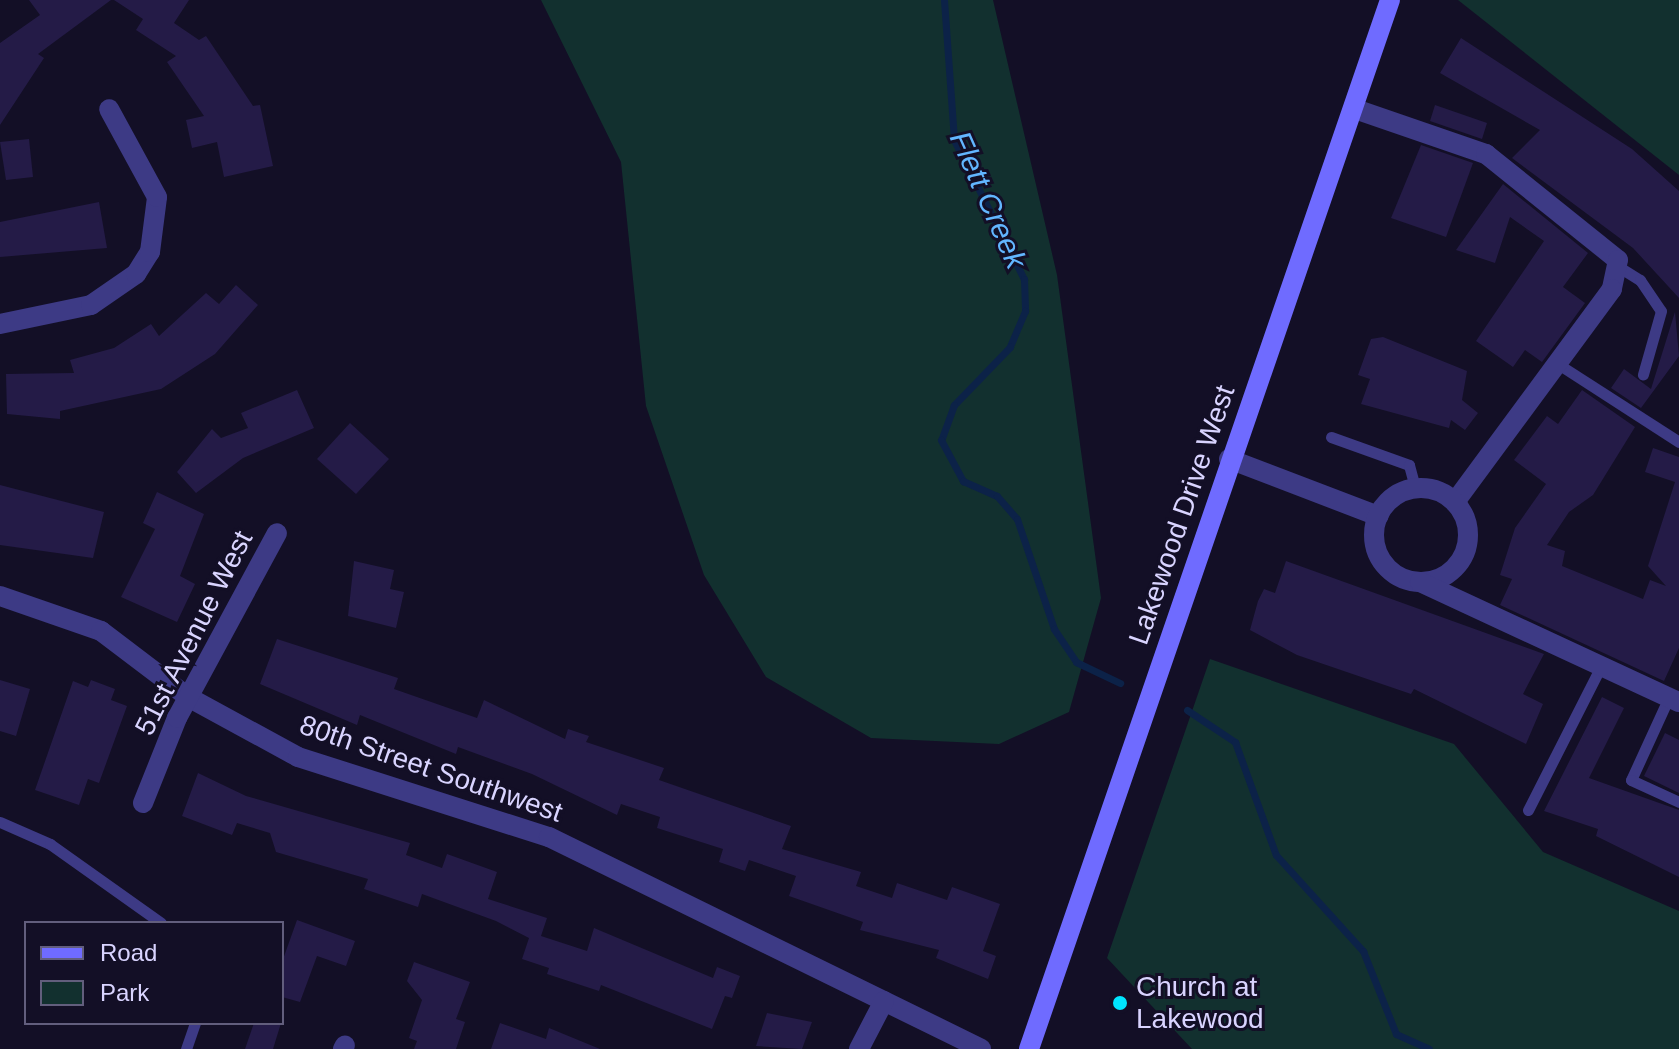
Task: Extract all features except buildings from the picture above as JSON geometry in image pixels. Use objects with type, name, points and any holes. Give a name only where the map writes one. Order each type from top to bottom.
[{"type":"main road","name":"Lakewood Drive West","points":[[1029,1049],[1229,459],[1355,109],[1390,0]]},
{"type":"street","points":[[0,324],[91,305],[136,274],[150,252],[157,197],[109,109]]},
{"type":"street","points":[[1355,109],[1486,154],[1612,249],[1619,267],[1558,364],[1455,502]]},
{"type":"street","points":[[1229,459],[1378,516]]},
{"type":"street","points":[[1378,516],[1415,488],[1455,502],[1468,531],[1460,561],[1420,582]]},
{"type":"street","points":[[1378,516],[1381,560],[1420,582],[1674,700]]},
{"type":"street","name":"51st Avenue West","points":[[143,803],[188,697],[277,533]]},
{"type":"street","name":"80th Street Southwest","points":[[0,596],[97,629],[188,697],[298,757],[549,837],[981,1049]]},
{"type":"street","points":[[859,1049],[884,1001]]},
{"type":"lane","points":[[1619,267],[1640,280],[1661,311],[1643,374]]},
{"type":"lane","points":[[1558,364],[1679,442]]},
{"type":"lane","points":[[1331,437],[1409,465],[1415,488]]},
{"type":"lane","points":[[1528,810],[1600,668]]},
{"type":"lane","points":[[1674,700],[1631,780],[1679,802]]},
{"type":"lane","points":[[0,822],[97,873],[158,921]]},
{"type":"lane","points":[[186,1049],[194,1025]]},
{"type":"green space","points":[[541,0],[993,0],[1057,275],[1101,598],[1069,712],[999,744],[871,738],[766,677],[704,575],[646,406],[621,162]]},
{"type":"green space","points":[[1458,0],[1679,0],[1679,175]]},
{"type":"green space","points":[[1210,659],[1454,744],[1543,852],[1679,911],[1679,1049],[1192,1049],[1107,958]]},
{"type":"waterway","name":"Flett Creek","points":[[944,0],[954,140],[1024,279],[1025,311],[1010,347],[954,405],[941,440],[963,481],[997,496],[1017,519],[1054,629],[1076,662],[1120,683]]},
{"type":"waterway","name":"Flett Creek","points":[[1187,710],[1235,742],[1276,855],[1363,951],[1396,1034],[1429,1049]]},
{"type":"place","name":"Church at Lakewood","points":[[1120,1003]]}]
